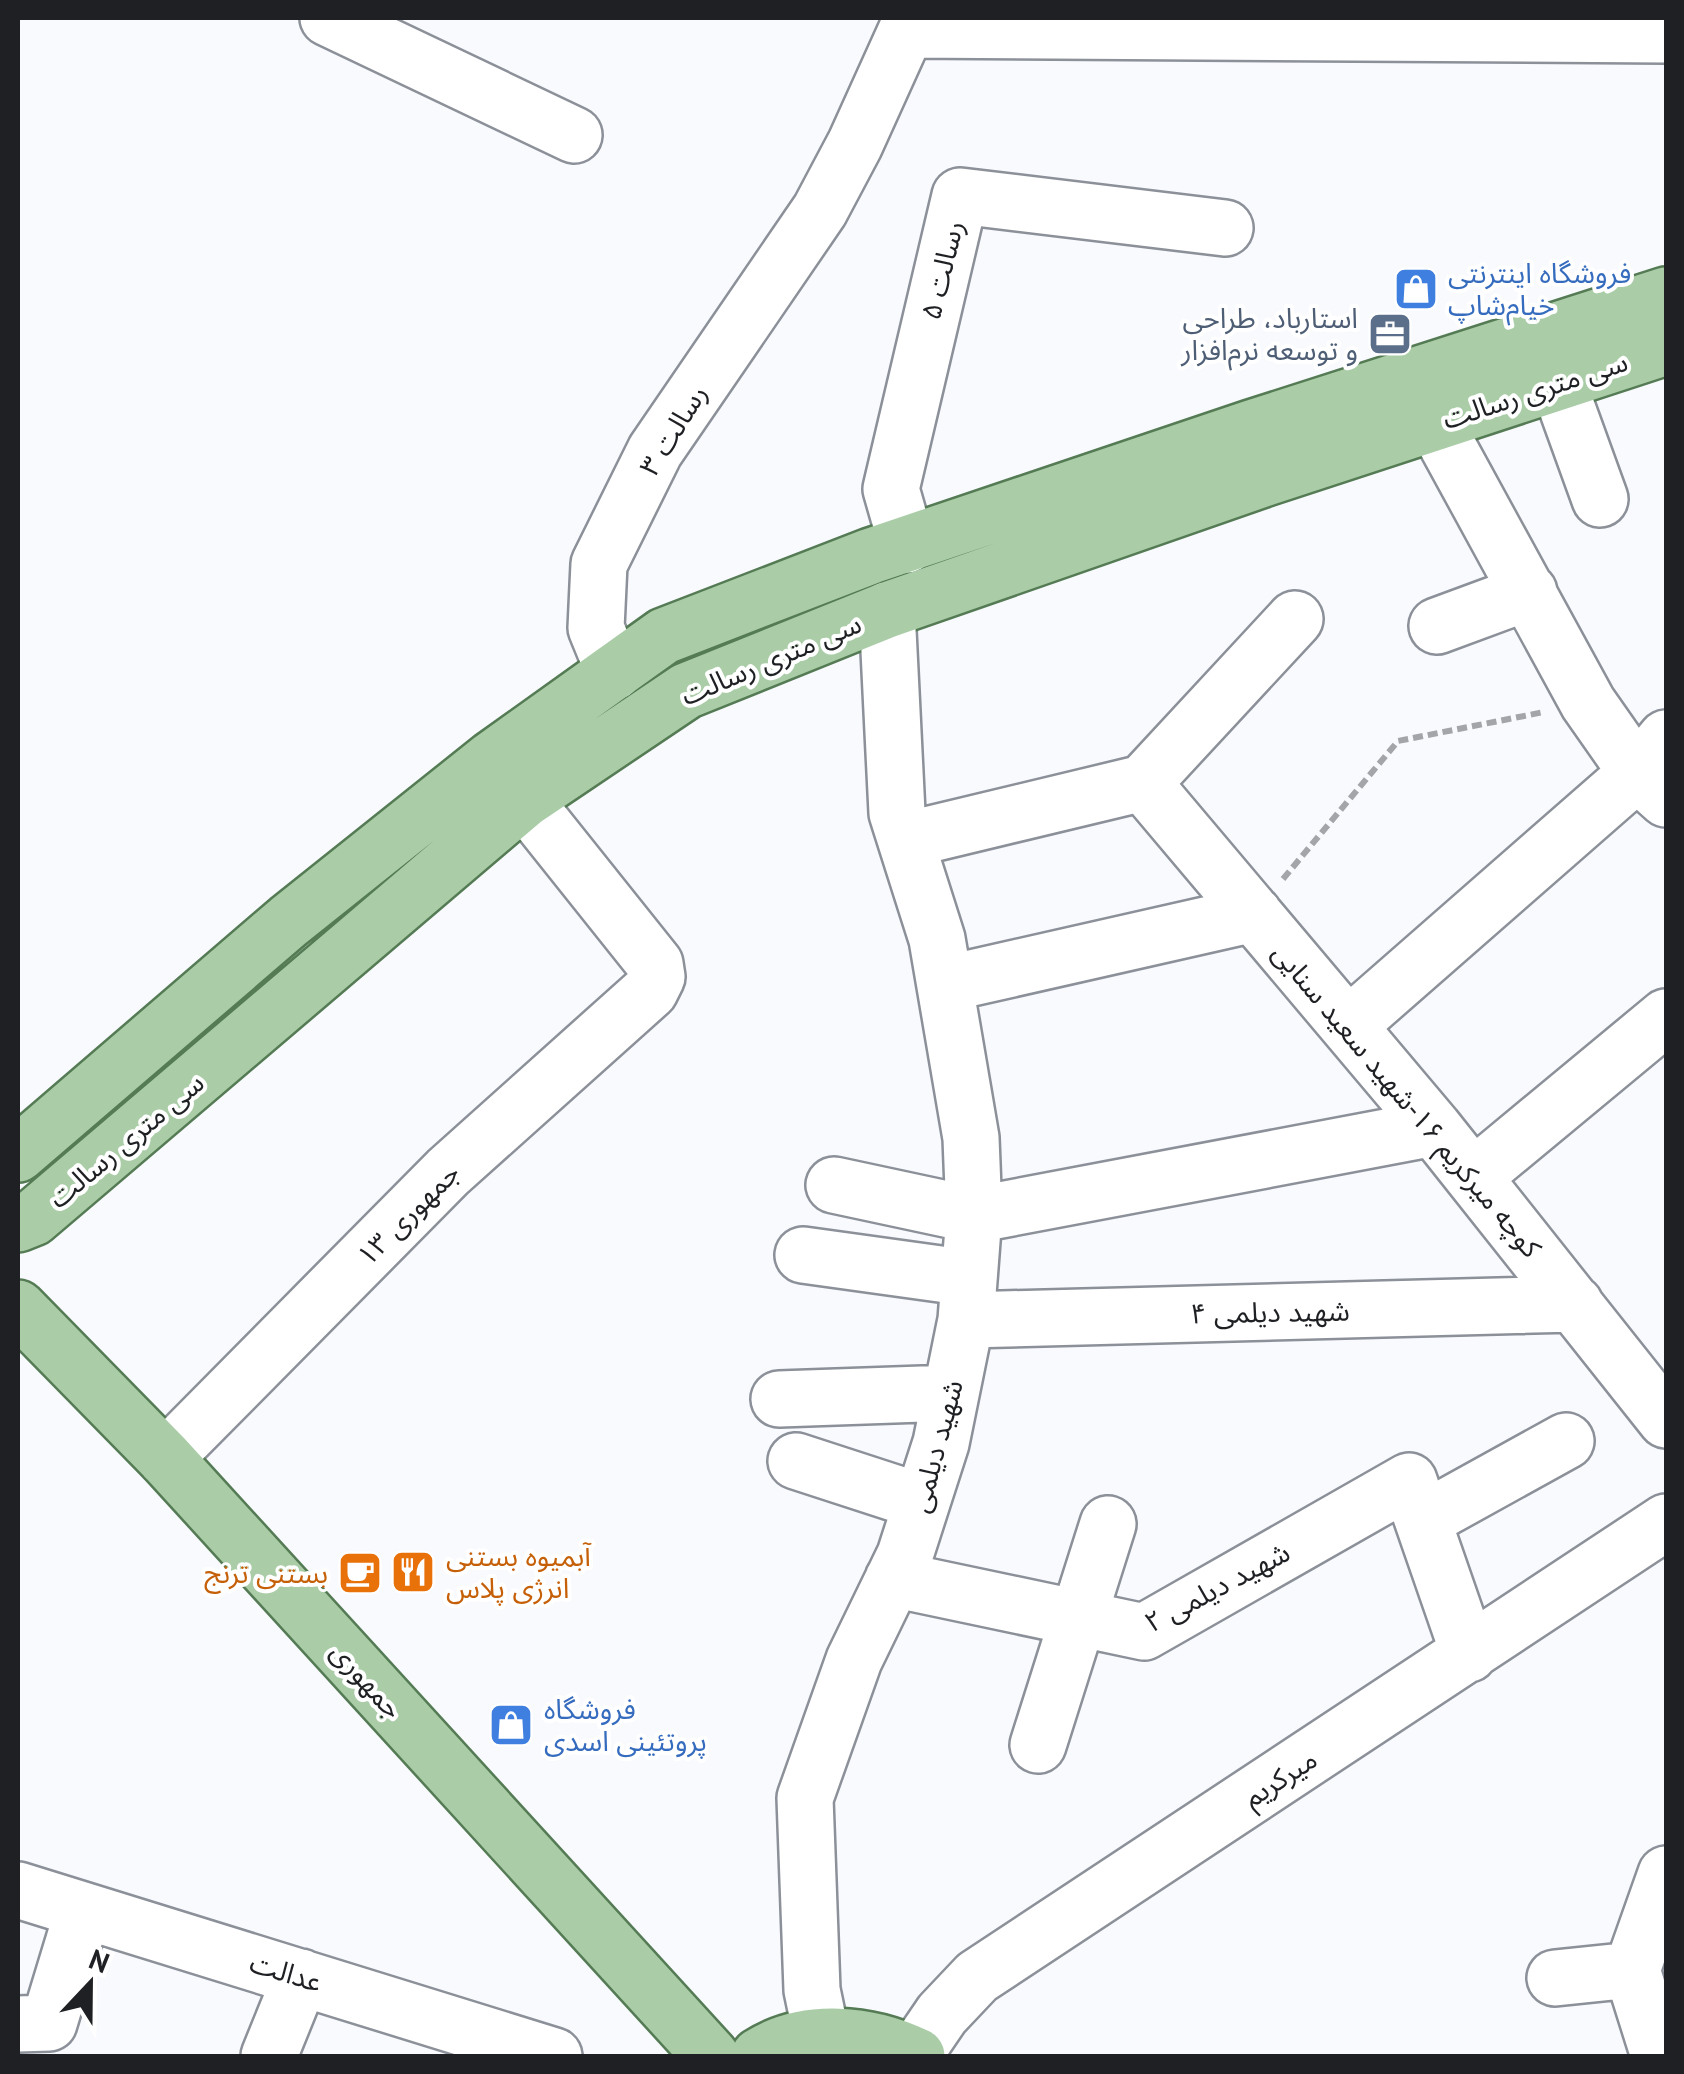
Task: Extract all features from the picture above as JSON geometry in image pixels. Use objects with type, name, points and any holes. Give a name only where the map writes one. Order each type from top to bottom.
[{"type":"main road","name":"سی متری رسالت","points":[[18,1224],[33,1218],[524,800],[686,691],[1258,453],[1666,294]]},
{"type":"main road","name":"سی متری رسالت","points":[[18,1154],[289,921],[492,759],[664,636],[907,544],[1258,453],[1435,422],[1666,348]]},
{"type":"main road","name":"جمهوری","points":[[18,1308],[165,1458],[711,2056]]},
{"type":"main road","points":[[760,2056],[822,2038],[851,2036],[894,2044],[916,2056]]},
{"type":"street","points":[[328,18],[574,135]]},
{"type":"street","points":[[909,24],[1666,35]]},
{"type":"street","name":"۳ رسالت","points":[[614,672],[596,628],[599,564],[655,451],[820,210],[909,24]]},
{"type":"street","name":"۵ رسالت","points":[[907,544],[892,488],[960,196],[1225,228]]},
{"type":"street","points":[[1558,383],[1600,499]]},
{"type":"street","points":[[1348,1026],[1657,770],[1588,703],[1435,422]]},
{"type":"street","points":[[1437,626],[1529,592]]},
{"type":"street","name":"شهید دیلمی","points":[[822,2038],[812,1990],[804,1798],[854,1660],[893,1579],[922,1502],[951,1393],[968,1299],[974,1215],[971,1138],[938,939],[897,813],[887,610]]},
{"type":"street","points":[[906,840],[1143,783],[1295,619]]},
{"type":"street","name":"کوچه میرکریم ۱۶-شهید سعید سنایی","points":[[1143,783],[1434,1128],[1666,1420]]},
{"type":"street","name":"۱۳ جمهوری","points":[[165,1458],[448,1172],[650,991],[657,978],[655,964],[524,800]]},
{"type":"street","points":[[945,984],[1254,914]]},
{"type":"street","points":[[1473,1177],[1666,1017]]},
{"type":"street","points":[[834,1184],[974,1215],[1434,1128]]},
{"type":"street","name":"۴ شهید دیلمی","points":[[803,1255],[968,1299],[1575,1304]]},
{"type":"street","points":[[779,1399],[951,1393]]},
{"type":"street","name":"۲ شهید دیلمی","points":[[893,1579],[1144,1632],[1416,1500],[1566,1441]]},
{"type":"street","points":[[796,1462],[922,1502]]},
{"type":"street","points":[[1416,1500],[1469,1654]]},
{"type":"street","name":"میرکریم","points":[[916,2056],[942,2014],[977,1977],[1666,1522]]},
{"type":"street","points":[[1038,1745],[1108,1524]]},
{"type":"street","points":[[1659,2056],[1632,1970],[1666,1874]]},
{"type":"street","name":"عدالت","points":[[18,1890],[301,1977],[423,2036],[554,2056]]},
{"type":"street","points":[[18,2024],[50,2023],[83,1911]]},
{"type":"street","points":[[1555,1978],[1632,1970]]},
{"type":"street","points":[[268,2056],[301,1977]]},
{"type":"path","points":[[1254,914],[1398,742],[1588,703]]},
{"type":"place","name":"فروشگاه اینترنتی خیام‌شاپ","points":[[1416,289]]},
{"type":"place","name":"استارباد، طراحی و توسعه نرم‌افزار","points":[[1390,334]]},
{"type":"place","name":"آبمیوه بستنی انرژی پلاس","points":[[413,1572]]},
{"type":"place","name":"بستنی ترنج","points":[[360,1573]]},
{"type":"place","name":"فروشگاه پروتئینی اسدی","points":[[511,1725]]}]
